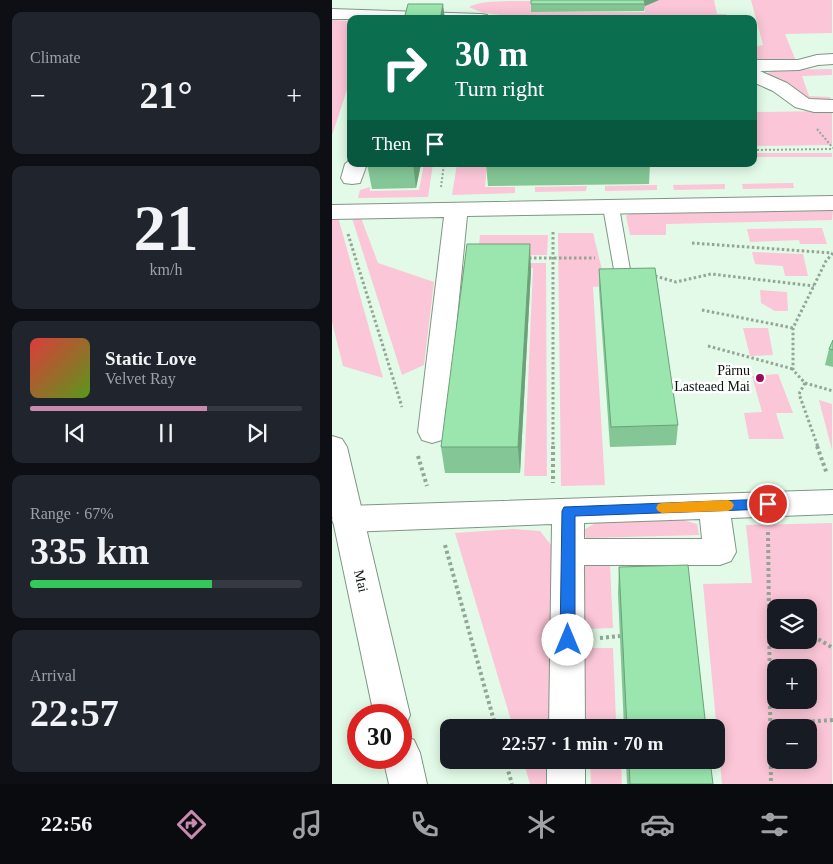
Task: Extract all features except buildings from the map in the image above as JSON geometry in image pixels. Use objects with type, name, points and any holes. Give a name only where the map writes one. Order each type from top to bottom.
[{"type":"street","points":[[463,0],[463,15]]},
{"type":"street","points":[[396,15],[422,8],[454,15]]},
{"type":"street","points":[[332,14],[351,15]]},
{"type":"street","points":[[757,66],[799,65],[817,60],[832,59]]},
{"type":"street","points":[[757,77],[780,87],[802,103],[814,106],[832,106]]},
{"type":"street","points":[[332,212],[832,203]]},
{"type":"street","points":[[432,432],[456,210]]},
{"type":"street","name":"Mai","points":[[332,447],[389,704]]},
{"type":"street","points":[[347,518],[768,504],[831,491]]},
{"type":"street","points":[[568,552],[720,552],[714,506]]},
{"type":"street","points":[[561,511],[568,552],[567,719]]},
{"type":"street","points":[[405,769],[408,784]]},
{"type":"street","points":[[566,769],[566,784]]},
{"type":"lane","points":[[610,207],[621,268]]},
{"type":"path","points":[[757,150],[832,150]]},
{"type":"path","points":[[553,208],[552,258],[561,511]]},
{"type":"path","points":[[692,243],[832,253],[793,328],[793,368],[797,376],[805,383],[832,391]]},
{"type":"path","points":[[524,258],[552,258],[621,268],[676,282],[711,274],[814,286]]},
{"type":"path","points":[[702,310],[793,328]]},
{"type":"path","points":[[708,346],[793,368]]},
{"type":"path","points":[[805,383],[800,394],[831,491]]},
{"type":"path","points":[[768,504],[769,599]]},
{"type":"path","points":[[817,639],[832,648]]},
{"type":"path","points":[[769,649],[770,719]]},
{"type":"path","points":[[817,721],[832,720]]},
{"type":"path","points":[[508,769],[512,784]]},
{"type":"path","points":[[771,769],[771,784]]},
{"type":"shaded area","points":[[659,0],[714,0],[717,14],[726,15],[501,15],[483,13],[469,7],[489,2],[531,1],[531,12],[645,12],[644,4]]},
{"type":"shaded area","points":[[751,0],[832,0],[832,33],[785,34],[796,61],[757,61],[757,46],[763,45],[757,15],[755,15]]},
{"type":"shaded area","points":[[332,20],[347,21],[347,90],[332,135]]},
{"type":"shaded area","points":[[832,69],[832,75],[802,76],[809,96],[830,97],[832,103],[809,103],[769,78],[768,73],[772,70]]},
{"type":"shaded area","points":[[832,111],[832,145],[757,146],[757,112]]},
{"type":"shaded area","points":[[757,153],[832,153],[832,157],[757,157]]},
{"type":"shaded area","points":[[423,167],[433,167],[428,197],[358,198],[360,190],[370,187],[370,191],[419,190]]},
{"type":"shaded area","points":[[457,167],[487,167],[485,187],[515,187],[515,193],[452,195]]},
{"type":"shaded area","points":[[793,183],[794,188],[743,189],[742,184]]},
{"type":"shaded area","points":[[725,184],[725,189],[674,190],[673,185]]},
{"type":"shaded area","points":[[657,185],[657,190],[605,191],[605,186]]},
{"type":"shaded area","points":[[587,186],[586,191],[535,192],[535,187]]},
{"type":"shaded area","points":[[833,208],[832,220],[666,224],[666,235],[630,235],[626,216],[631,212]]},
{"type":"shaded area","points":[[351,215],[361,218],[378,263],[434,282],[424,365],[402,375]]},
{"type":"shaded area","points":[[338,217],[383,378],[343,366],[332,322],[332,218]]},
{"type":"shaded area","points":[[822,228],[827,244],[800,244],[799,240],[750,242],[747,229]]},
{"type":"shaded area","points":[[558,233],[593,233],[606,286],[593,287],[605,485],[561,486]]},
{"type":"shaded area","points":[[480,235],[548,235],[547,255],[478,256]]},
{"type":"shaded area","points":[[752,252],[803,254],[808,276],[785,276],[783,266],[755,264]]},
{"type":"shaded area","points":[[472,263],[546,263],[547,476],[524,476],[533,268],[468,269],[466,288],[458,289],[463,266]]},
{"type":"shaded area","points":[[760,290],[787,292],[788,311],[775,311],[761,303]]},
{"type":"shaded area","points":[[743,328],[768,328],[773,355],[750,356]]},
{"type":"shaded area","points":[[778,374],[793,413],[776,413],[784,439],[749,439],[744,413],[762,412],[752,376]]},
{"type":"shaded area","points":[[819,400],[832,404],[832,450]]},
{"type":"shaded area","points":[[683,520],[697,524],[699,535],[586,538],[584,530],[595,523]]},
{"type":"shaded area","points":[[832,523],[832,784],[722,784],[721,769],[725,769],[725,719],[716,719],[703,584],[752,583],[746,525]]},
{"type":"shaded area","points":[[513,529],[540,531],[555,550],[552,719],[511,719],[455,533]]},
{"type":"shaded area","points":[[583,565],[610,565],[613,628],[585,629]]},
{"type":"shaded area","points":[[584,648],[613,648],[616,719],[586,719]]},
{"type":"shaded area","points":[[526,769],[551,769],[551,784],[530,784]]},
{"type":"shaded area","points":[[590,769],[621,769],[622,784],[591,784]]},
{"type":"slow traffic","points":[[662,508],[728,505]]},
{"type":"place","name":"Pärnu Lasteaed Mai","points":[[760,378]]},
{"type":"route","points":[[568,640],[568,511],[768,504]]}]
